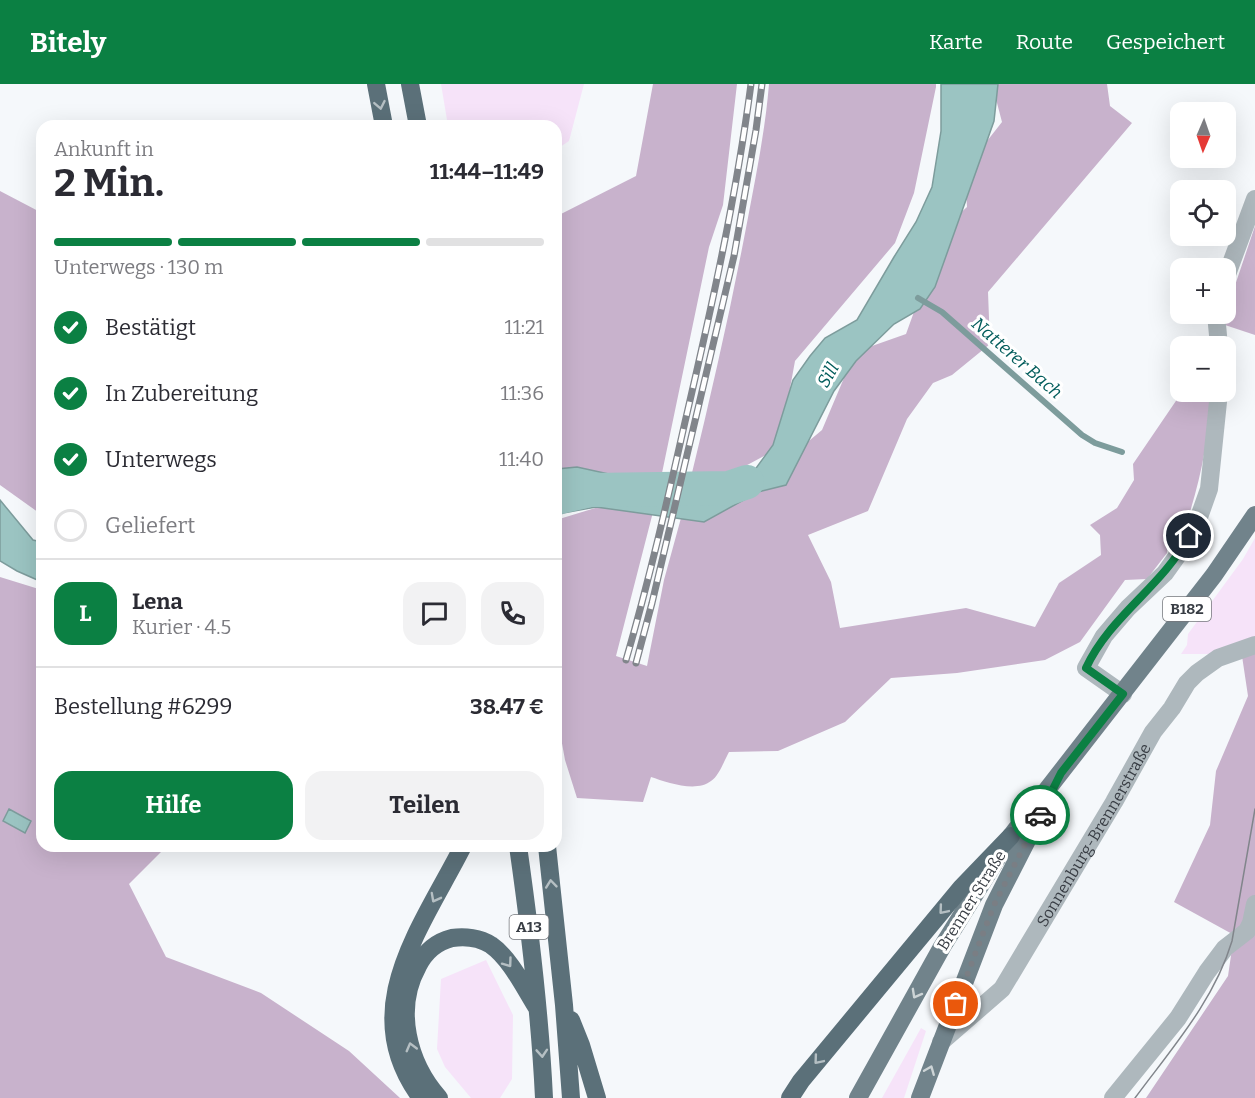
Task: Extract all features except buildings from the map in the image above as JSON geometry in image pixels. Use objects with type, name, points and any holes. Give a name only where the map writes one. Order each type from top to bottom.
[{"type":"highway","points":[[376,84],[383,120]]},
{"type":"highway","points":[[410,84],[417,120]]},
{"type":"highway","points":[[790,1098],[801,1081],[961,888],[1011,836]]},
{"type":"highway","points":[[421,1098],[405,1073],[394,1042],[392,1022],[394,995],[407,954],[459,852]]},
{"type":"highway","name":"A13","points":[[519,852],[531,939],[544,1098]]},
{"type":"highway","name":"A13","points":[[548,852],[564,1005],[571,1098]]},
{"type":"highway","points":[[439,1098],[425,1081],[415,1061],[406,1025],[406,1006],[410,983],[423,957],[433,947],[442,941],[459,937],[478,939],[490,944],[506,960],[537,1008]]},
{"type":"highway","points":[[564,1005],[597,1098]]},
{"type":"main road","name":"Brenner Straße","points":[[858,1098],[942,947],[1011,836],[1214,576],[1253,515]]},
{"type":"main road","name":"Brenner Straße","points":[[920,1098],[994,905],[1061,773]]},
{"type":"street","points":[[1233,258],[1255,199]]},
{"type":"street","points":[[1123,694],[1086,668],[1104,636],[1128,608],[1165,573],[1198,520],[1209,489],[1218,402]]},
{"type":"street","name":"Sonnenburg-Brennerstraße","points":[[941,1042],[1002,989],[1149,739],[1187,683],[1218,658],[1255,645]]},
{"type":"street","points":[[1113,1098],[1178,1018],[1225,948],[1247,931],[1255,904]]},
{"type":"shaded area","points":[[441,84],[584,84],[569,141],[562,146],[562,120],[447,120]]},
{"type":"shaded area","points":[[653,84],[737,84],[723,205],[709,247],[662,473],[562,474],[562,213],[636,176]]},
{"type":"shaded area","points":[[769,84],[936,84],[936,87],[914,193],[895,243],[795,361],[779,448],[708,486],[691,477],[740,259],[765,120]]},
{"type":"shaded area","points":[[992,84],[1107,84],[1110,106],[1132,123],[988,292],[990,344],[952,375],[933,383],[907,419],[868,511],[808,535],[831,582],[840,628],[966,608],[1035,627],[1059,583],[1101,555],[1100,535],[1090,525],[1117,508],[1134,480],[1133,464],[1175,402],[1211,402],[1203,460],[1185,527],[1169,533],[1167,553],[1147,579],[1125,580],[1080,642],[1045,660],[957,673],[891,678],[845,722],[778,751],[729,752],[716,776],[705,784],[681,785],[651,777],[643,802],[577,798],[562,744],[562,518],[605,505],[653,512],[616,656],[647,666],[664,580],[681,518],[754,487],[822,430],[855,352],[906,334],[924,284],[922,248],[967,207],[965,169],[1002,122]]},
{"type":"shaded area","points":[[0,191],[36,210],[36,511],[0,485]]},
{"type":"shaded area","points":[[1255,226],[1255,335],[1222,324],[1236,324],[1236,282]]},
{"type":"shaded area","points":[[1255,538],[1255,640],[1215,654],[1181,654],[1187,645],[1188,634],[1243,559]]},
{"type":"shaded area","points":[[0,577],[36,588],[36,852],[161,852],[129,884],[166,957],[261,993],[349,1051],[400,1098],[0,1098]]},
{"type":"shaded area","points":[[1255,653],[1255,1098],[1146,1098],[1228,976],[1234,935],[1174,902],[1210,825],[1216,771],[1248,696],[1242,656]]},
{"type":"shaded area","points":[[486,960],[513,1015],[512,1079],[500,1098],[471,1098],[445,1067],[437,1049],[441,979]]},
{"type":"shaded area","points":[[921,1028],[926,1031],[904,1098],[882,1098]]},
{"type":"water","points":[[941,84],[998,84],[994,121],[935,287],[920,309],[894,324],[856,361],[834,391],[786,485],[758,492],[704,522],[596,507],[562,514],[562,468],[577,467],[686,491],[726,485],[754,471],[773,445],[793,380],[825,338],[857,320],[916,222],[932,187],[941,131]]},
{"type":"water","points":[[0,500],[33,540],[36,541],[36,579],[0,561]]},
{"type":"water","points":[[9,809],[31,821],[25,833],[3,821]]},
{"type":"waterway","name":"Natterer Bach","points":[[918,298],[942,312],[1082,435],[1095,443],[1122,452]]},
{"type":"waterway","name":"Sill","points":[[562,497],[590,490],[729,488],[747,482]]},
{"type":"tram line","points":[[1135,1098],[1191,1023],[1224,963],[1232,941],[1255,809]]},
{"type":"railway","points":[[626,660],[695,380],[730,212],[751,84]]},
{"type":"railway","points":[[636,663],[734,256],[762,84]]},
{"type":"way so far","points":[[956,1004],[994,905],[1040,815]]},
{"type":"route","points":[[1040,815],[1061,773],[1123,694],[1086,668],[1092,654],[1128,608],[1165,573],[1189,536]]}]
